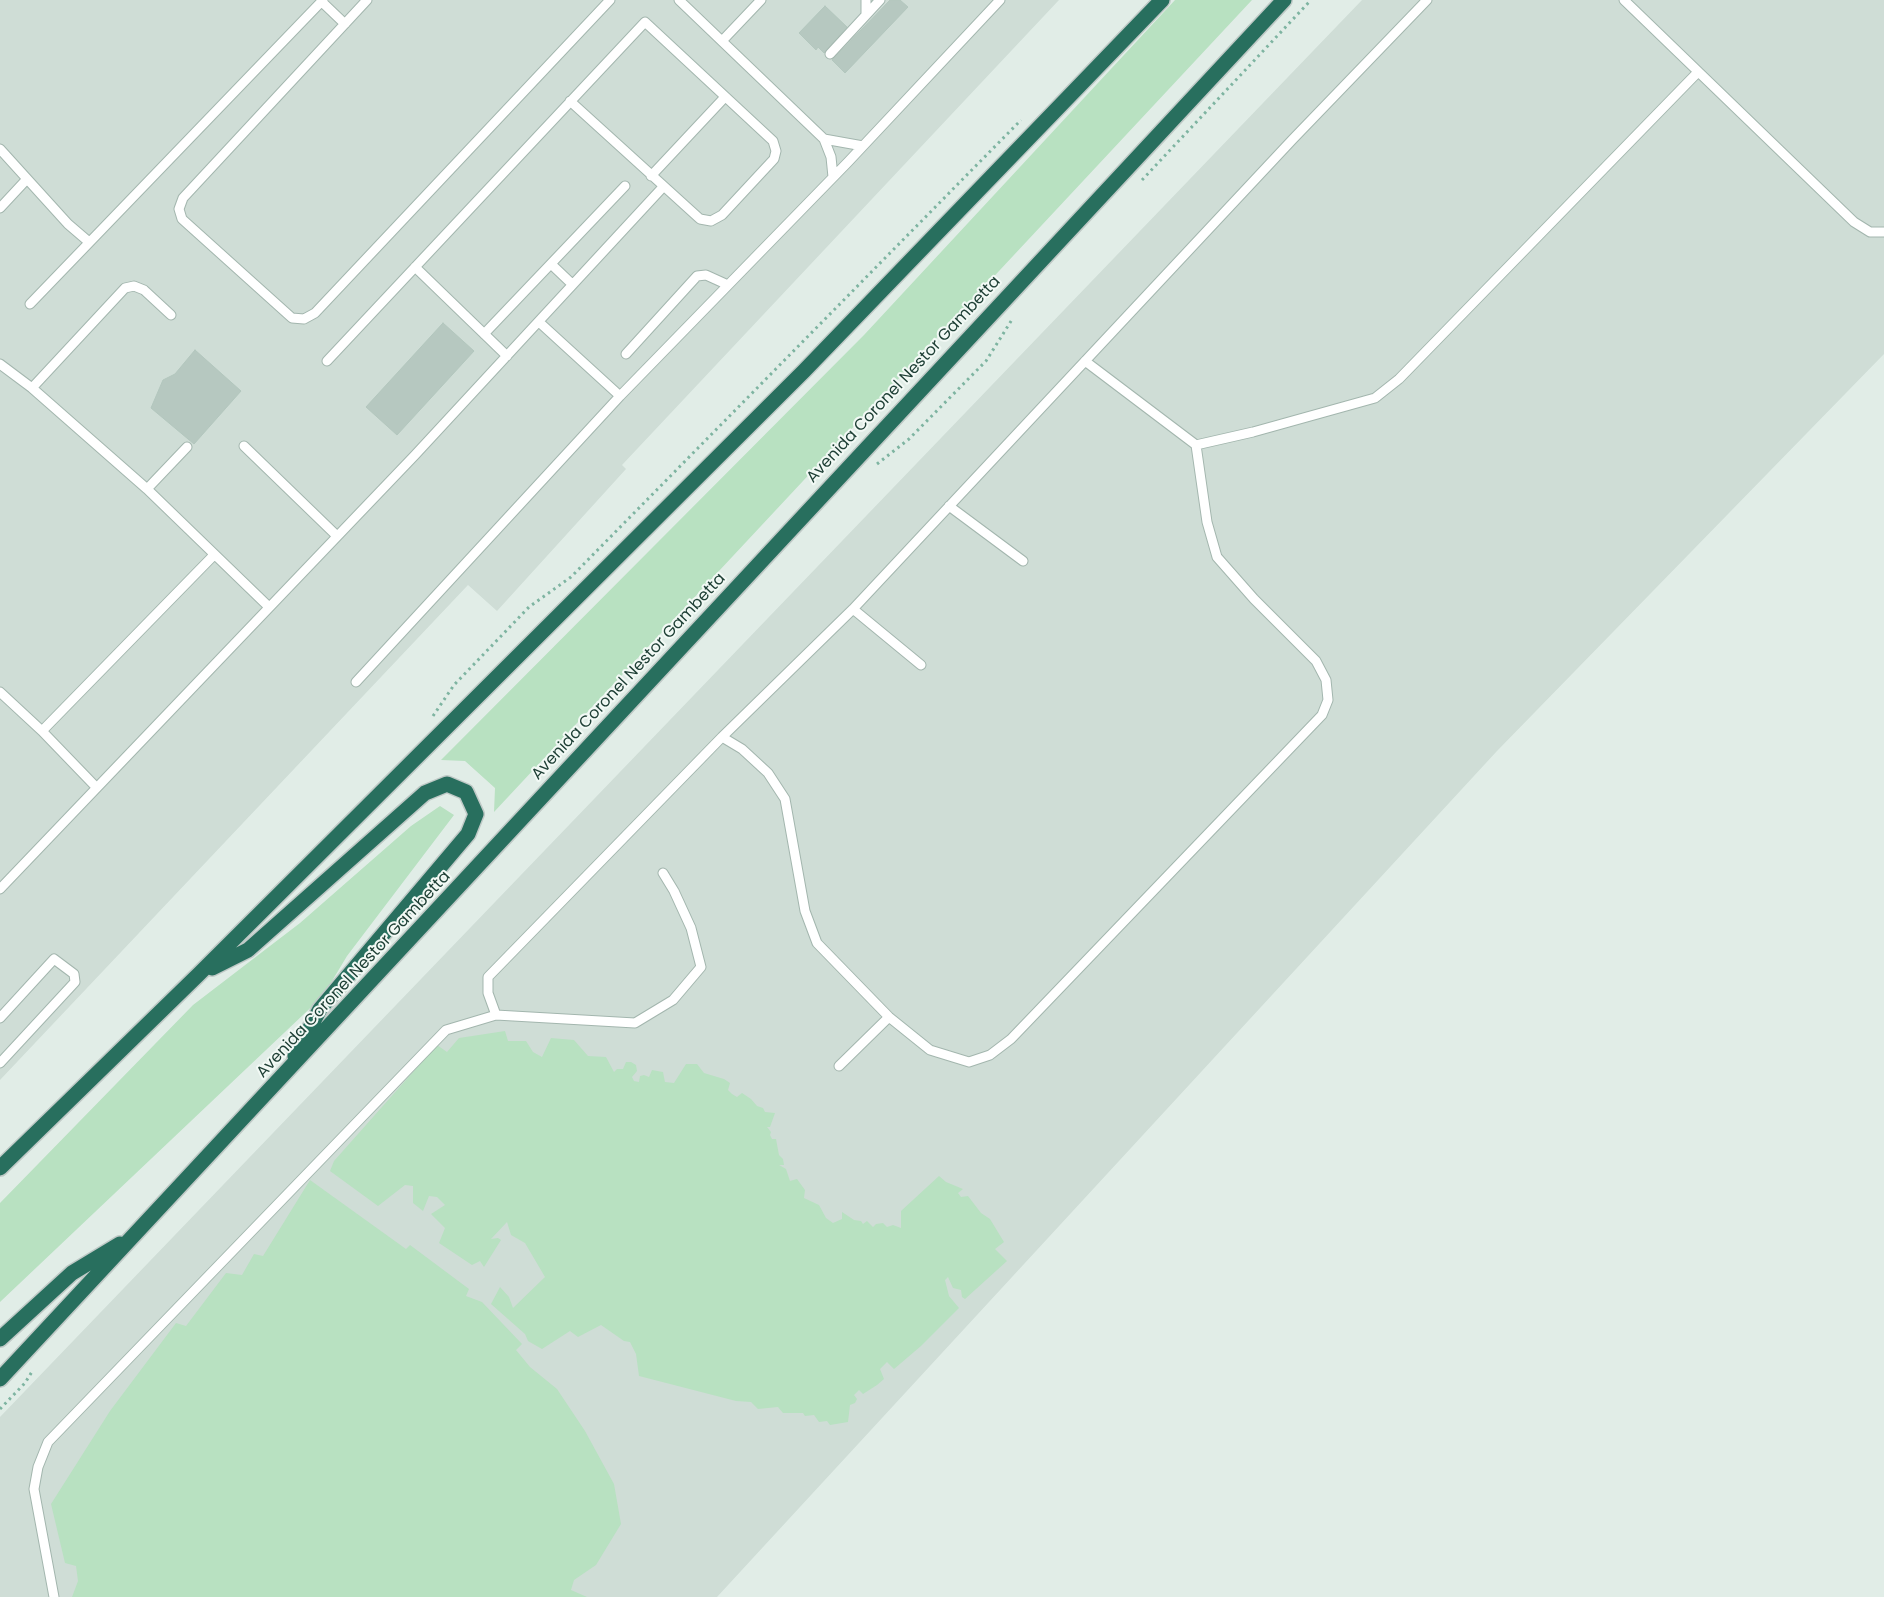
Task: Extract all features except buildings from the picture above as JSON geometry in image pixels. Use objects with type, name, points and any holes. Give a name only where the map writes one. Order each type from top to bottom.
[{"type":"highway","points":[[0,1166],[199,974],[804,371],[1162,0]]},
{"type":"highway","name":"Avenida Coronel Nestor Gambetta","points":[[0,1379],[285,1075],[969,336],[1284,0]]},
{"type":"highway","points":[[199,974],[248,950],[425,793],[447,784],[466,792],[476,814],[468,834],[320,1008],[285,1075]]},
{"type":"highway","points":[[0,1339],[72,1273],[137,1234]]},
{"type":"lane","points":[[367,0],[183,198],[179,209],[182,219],[292,318],[304,319],[315,313],[610,0]]},
{"type":"lane","points":[[679,0],[824,139],[831,157],[833,177]]},
{"type":"lane","points":[[866,0],[866,15]]},
{"type":"lane","points":[[830,54],[880,0]]},
{"type":"lane","points":[[356,682],[620,396],[863,146],[1000,0]]},
{"type":"lane","points":[[496,1015],[488,994],[488,977],[722,737],[853,609],[1292,140],[1427,0]]},
{"type":"lane","points":[[1624,0],[1854,222],[1870,232],[1884,232]]},
{"type":"lane","points":[[30,304],[322,1],[345,24]]},
{"type":"lane","points":[[722,41],[758,1]]},
{"type":"lane","points":[[326,361],[644,22],[773,141],[776,151],[774,159],[722,215],[711,221],[700,219],[570,101]]},
{"type":"lane","points":[[1196,445],[1253,432],[1375,398],[1399,379],[1698,72]]},
{"type":"lane","points":[[651,176],[725,98]]},
{"type":"lane","points":[[824,139],[863,146]]},
{"type":"lane","points":[[0,149],[68,224],[89,242]]},
{"type":"lane","points":[[0,208],[27,179]]},
{"type":"lane","points":[[484,334],[624,186]]},
{"type":"lane","points":[[0,889],[507,356],[663,187]]},
{"type":"lane","points":[[551,264],[572,284]]},
{"type":"lane","points":[[415,267],[507,356]]},
{"type":"lane","points":[[626,354],[697,276],[706,275],[728,285]]},
{"type":"lane","points":[[32,388],[125,288],[134,286],[144,290],[171,315]]},
{"type":"lane","points":[[538,322],[620,396]]},
{"type":"lane","points":[[722,737],[742,748],[768,773],[785,799],[805,911],[817,943],[889,1017],[930,1050],[950,1058],[969,1062],[990,1055],[1011,1039],[1322,715],[1328,700],[1326,680],[1316,661],[1254,599],[1217,557],[1207,522],[1196,445],[1085,361]]},
{"type":"lane","points":[[0,364],[32,388],[146,490],[213,556],[269,607]]},
{"type":"lane","points":[[244,446],[337,536]]},
{"type":"lane","points":[[146,490],[187,447]]},
{"type":"lane","points":[[949,506],[1024,561]]},
{"type":"lane","points":[[42,731],[213,556]]},
{"type":"lane","points":[[853,609],[921,665]]},
{"type":"lane","points":[[0,692],[42,731],[96,787]]},
{"type":"lane","points":[[54,1597],[34,1489],[38,1467],[48,1442],[446,1030],[496,1015],[635,1023],[673,1000],[701,967],[691,928],[674,891],[663,873]]},
{"type":"lane","points":[[0,1018],[54,959],[74,974],[75,982],[0,1063]]},
{"type":"lane","points":[[839,1066],[889,1017]]},
{"type":"path","points":[[430,720],[454,685],[529,608],[571,577],[1022,118]]},
{"type":"shaded area","points":[[0,0],[1059,0],[622,465],[626,469],[497,611],[468,585],[0,1080]]},
{"type":"shaded area","points":[[1362,0],[1884,0],[1884,354],[1497,751],[717,1597],[0,1597],[0,1417]]},
{"type":"green space","points":[[1175,0],[1252,0],[494,812],[495,788],[465,761],[441,760],[864,335]]},
{"type":"green space","points":[[440,806],[454,815],[347,956],[323,996],[0,1302],[0,1203],[193,1005],[300,923],[411,826]]},
{"type":"green space","points":[[505,1031],[508,1041],[526,1041],[533,1052],[542,1057],[551,1038],[574,1040],[588,1056],[606,1057],[614,1072],[617,1069],[623,1069],[626,1062],[636,1065],[637,1071],[632,1077],[634,1081],[639,1082],[640,1076],[649,1077],[652,1070],[663,1072],[665,1082],[674,1083],[686,1064],[697,1064],[704,1073],[724,1079],[730,1083],[728,1090],[732,1094],[737,1097],[742,1093],[757,1106],[763,1108],[765,1112],[775,1113],[770,1127],[767,1127],[771,1132],[772,1139],[776,1139],[779,1155],[783,1159],[784,1165],[779,1165],[786,1169],[790,1181],[797,1179],[805,1190],[804,1198],[819,1205],[826,1218],[833,1223],[842,1219],[842,1212],[854,1220],[861,1221],[863,1224],[867,1221],[873,1227],[876,1224],[883,1223],[887,1227],[893,1225],[901,1228],[901,1211],[939,1176],[946,1182],[963,1189],[958,1193],[961,1197],[968,1196],[981,1213],[990,1219],[1004,1242],[995,1249],[1007,1261],[965,1299],[962,1297],[961,1290],[953,1288],[948,1277],[945,1280],[949,1296],[959,1308],[921,1346],[894,1369],[887,1362],[880,1369],[884,1379],[877,1385],[863,1394],[859,1390],[854,1395],[857,1399],[855,1403],[850,1405],[848,1422],[830,1425],[827,1421],[819,1422],[814,1415],[805,1416],[803,1413],[783,1413],[778,1407],[758,1409],[751,1402],[736,1401],[639,1376],[636,1354],[630,1342],[624,1341],[601,1325],[578,1337],[570,1331],[542,1349],[528,1341],[525,1334],[491,1304],[500,1287],[509,1297],[513,1308],[545,1277],[525,1243],[511,1235],[507,1222],[491,1239],[498,1238],[501,1240],[484,1267],[480,1261],[472,1265],[439,1243],[445,1228],[431,1214],[445,1205],[437,1197],[429,1196],[423,1211],[413,1203],[413,1186],[405,1185],[378,1206],[330,1171],[334,1161],[437,1045],[447,1052],[459,1038]]},
{"type":"green space","points":[[310,1180],[406,1249],[410,1245],[469,1289],[466,1296],[482,1302],[522,1344],[516,1350],[530,1367],[557,1389],[585,1431],[614,1484],[621,1524],[596,1565],[574,1580],[571,1590],[587,1597],[72,1597],[78,1581],[76,1566],[65,1563],[51,1504],[110,1411],[176,1323],[186,1326],[226,1273],[242,1275],[254,1254],[263,1256]]}]
